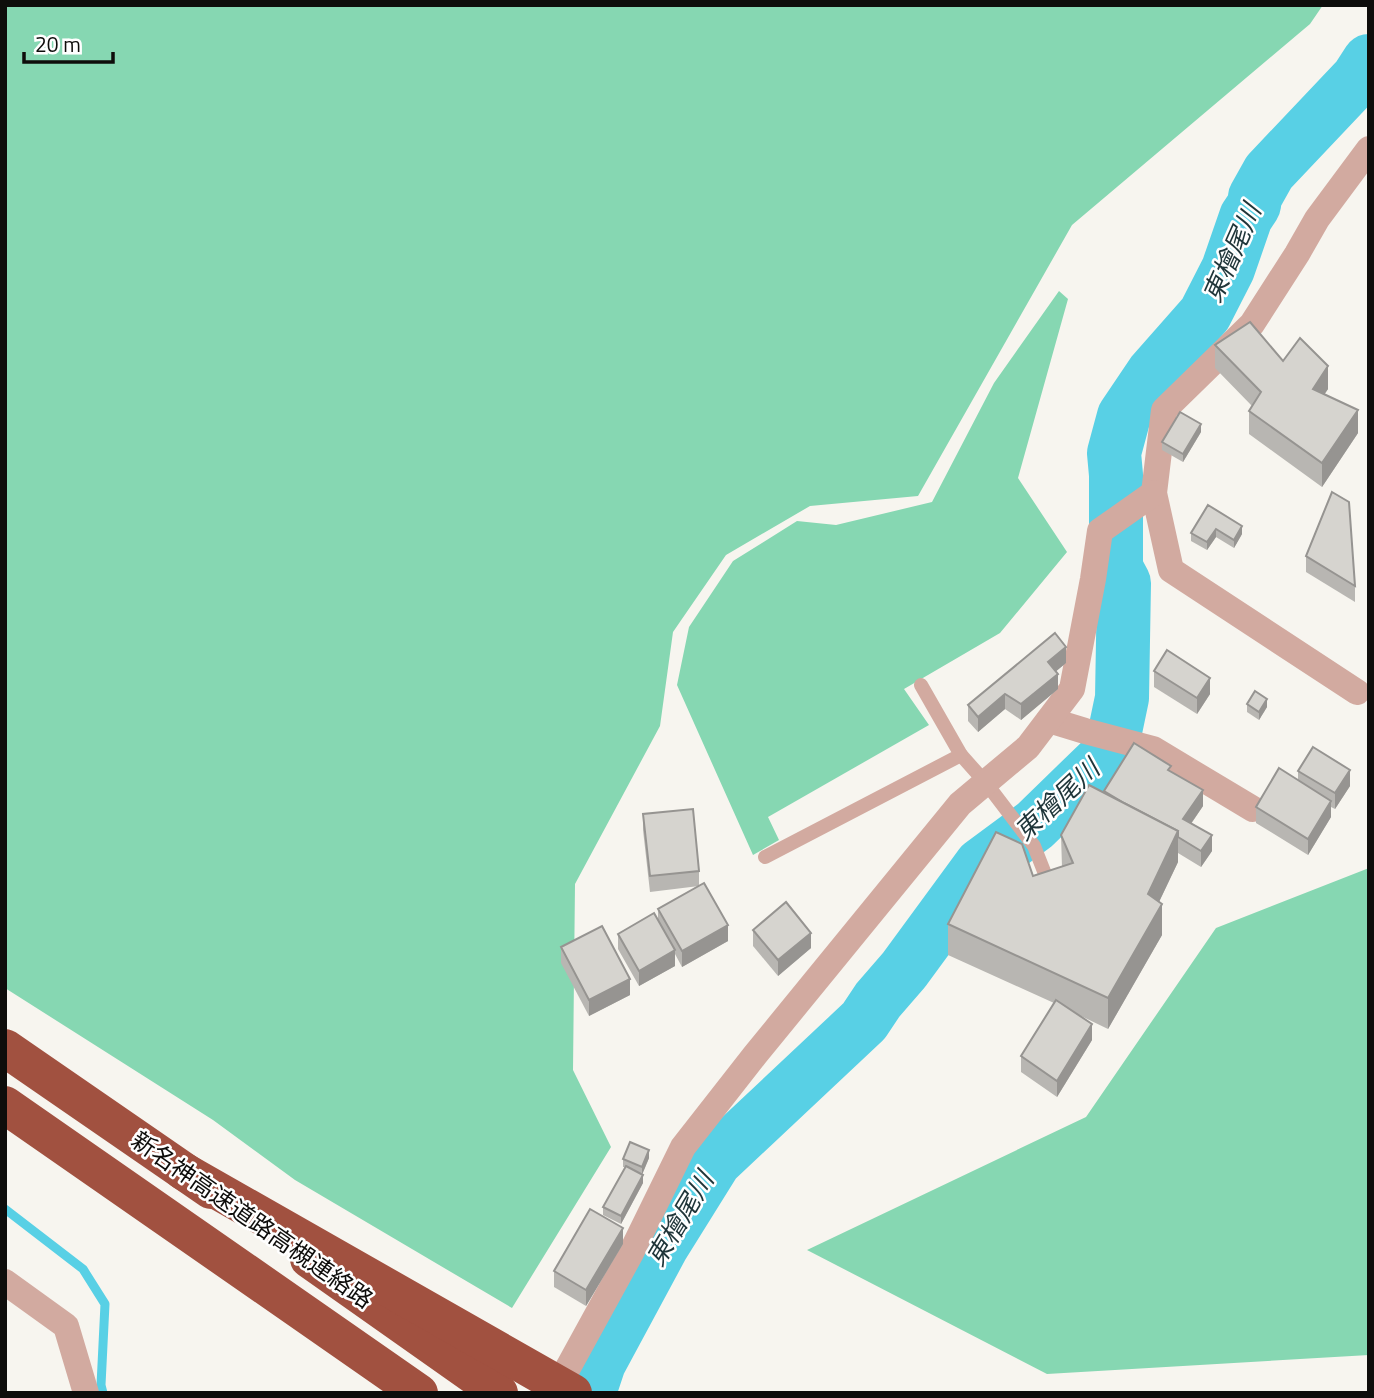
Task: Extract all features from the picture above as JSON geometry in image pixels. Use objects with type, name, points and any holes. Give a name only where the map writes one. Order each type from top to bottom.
[{"type":"highway","name":"新名神高速道路高槻連絡路","points":[[5,1048],[499,1393]]},
{"type":"highway","name":"新名神高速道路高槻連絡路","points":[[5,1105],[419,1393]]},
{"type":"highway","points":[[183,1171],[573,1393]]},
{"type":"street","points":[[1357,692],[1171,570],[1154,493],[1164,410],[1252,324],[1317,219],[1369,149]]},
{"type":"street","points":[[563,1393],[564,1375],[631,1253],[684,1147],[755,1055],[960,804],[1028,747],[1072,689],[1100,531],[1154,493]]},
{"type":"street","points":[[1049,720],[1153,748],[1253,809]]},
{"type":"street","points":[[5,1282],[66,1326],[86,1393]]},
{"type":"lane","points":[[920,685],[961,755],[1034,846],[1049,884]]},
{"type":"lane","points":[[765,857],[961,755]]},
{"type":"green space","points":[[5,5],[1323,5],[1310,24],[1072,225],[918,496],[810,506],[726,555],[673,632],[660,726],[575,884],[573,1070],[611,1147],[512,1308],[295,1180],[213,1120],[5,988]]},
{"type":"green space","points":[[1059,291],[1068,299],[1018,478],[1067,552],[1000,633],[904,689],[929,725],[768,817],[779,840],[753,855],[677,685],[689,627],[733,561],[797,521],[836,525],[932,502],[994,383]]},
{"type":"green space","points":[[1369,868],[1369,1355],[1047,1374],[807,1250],[1086,1117],[1216,928]]},
{"type":"building","points":[[1250,322],[1283,361],[1300,338],[1328,366],[1313,389],[1358,410],[1322,463],[1249,411],[1261,392],[1215,345]]},
{"type":"building","points":[[1180,412],[1201,424],[1183,454],[1162,442]]},
{"type":"building","points":[[1332,492],[1349,502],[1355,586],[1306,556]]},
{"type":"building","points":[[1208,505],[1242,526],[1234,540],[1216,529],[1207,542],[1191,533]]},
{"type":"building","points":[[1055,633],[1066,647],[1048,662],[1058,674],[1021,704],[1005,694],[978,717],[968,705]]},
{"type":"building","points":[[1167,650],[1210,678],[1197,698],[1154,671]]},
{"type":"building","points":[[1255,691],[1267,699],[1259,712],[1247,704]]},
{"type":"building","points":[[1134,743],[1171,766],[1168,770],[1203,790],[1183,819],[1212,835],[1201,851],[1178,837],[1178,831],[1104,791]]},
{"type":"building","points":[[1313,747],[1350,770],[1335,793],[1298,771]]},
{"type":"building","points":[[1279,768],[1331,801],[1308,839],[1256,807]]},
{"type":"building","points":[[1089,785],[1178,831],[1148,894],[1162,904],[1108,998],[948,924],[996,832],[1022,844],[1033,876],[1073,863],[1061,835]]},
{"type":"building","points":[[693,809],[699,871],[650,876],[643,814]]},
{"type":"building","points":[[704,883],[728,925],[682,951],[658,909]]},
{"type":"building","points":[[786,902],[811,933],[778,960],[753,930]]},
{"type":"building","points":[[654,913],[675,950],[639,971],[618,934]]},
{"type":"building","points":[[602,926],[630,979],[589,1000],[561,947]]},
{"type":"building","points":[[1056,1000],[1092,1024],[1057,1081],[1021,1056]]},
{"type":"building","points":[[630,1142],[649,1150],[642,1167],[623,1159]]},
{"type":"building","points":[[626,1166],[643,1175],[621,1216],[603,1207]]},
{"type":"building","points":[[590,1209],[623,1228],[586,1290],[554,1271]]},
{"type":"waterway","name":"東檜尾川","points":[[589,1393],[599,1363],[662,1246],[715,1161],[864,1021],[981,865],[1035,825],[1103,759],[1113,741],[1122,698],[1124,583],[1116,568],[1114,453],[1124,416],[1153,373],[1205,314],[1228,269],[1255,197],[1269,172],[1358,78],[1369,61]]},
{"type":"waterway","points":[[5,1209],[83,1269],[105,1304],[101,1385],[103,1393]]}]
